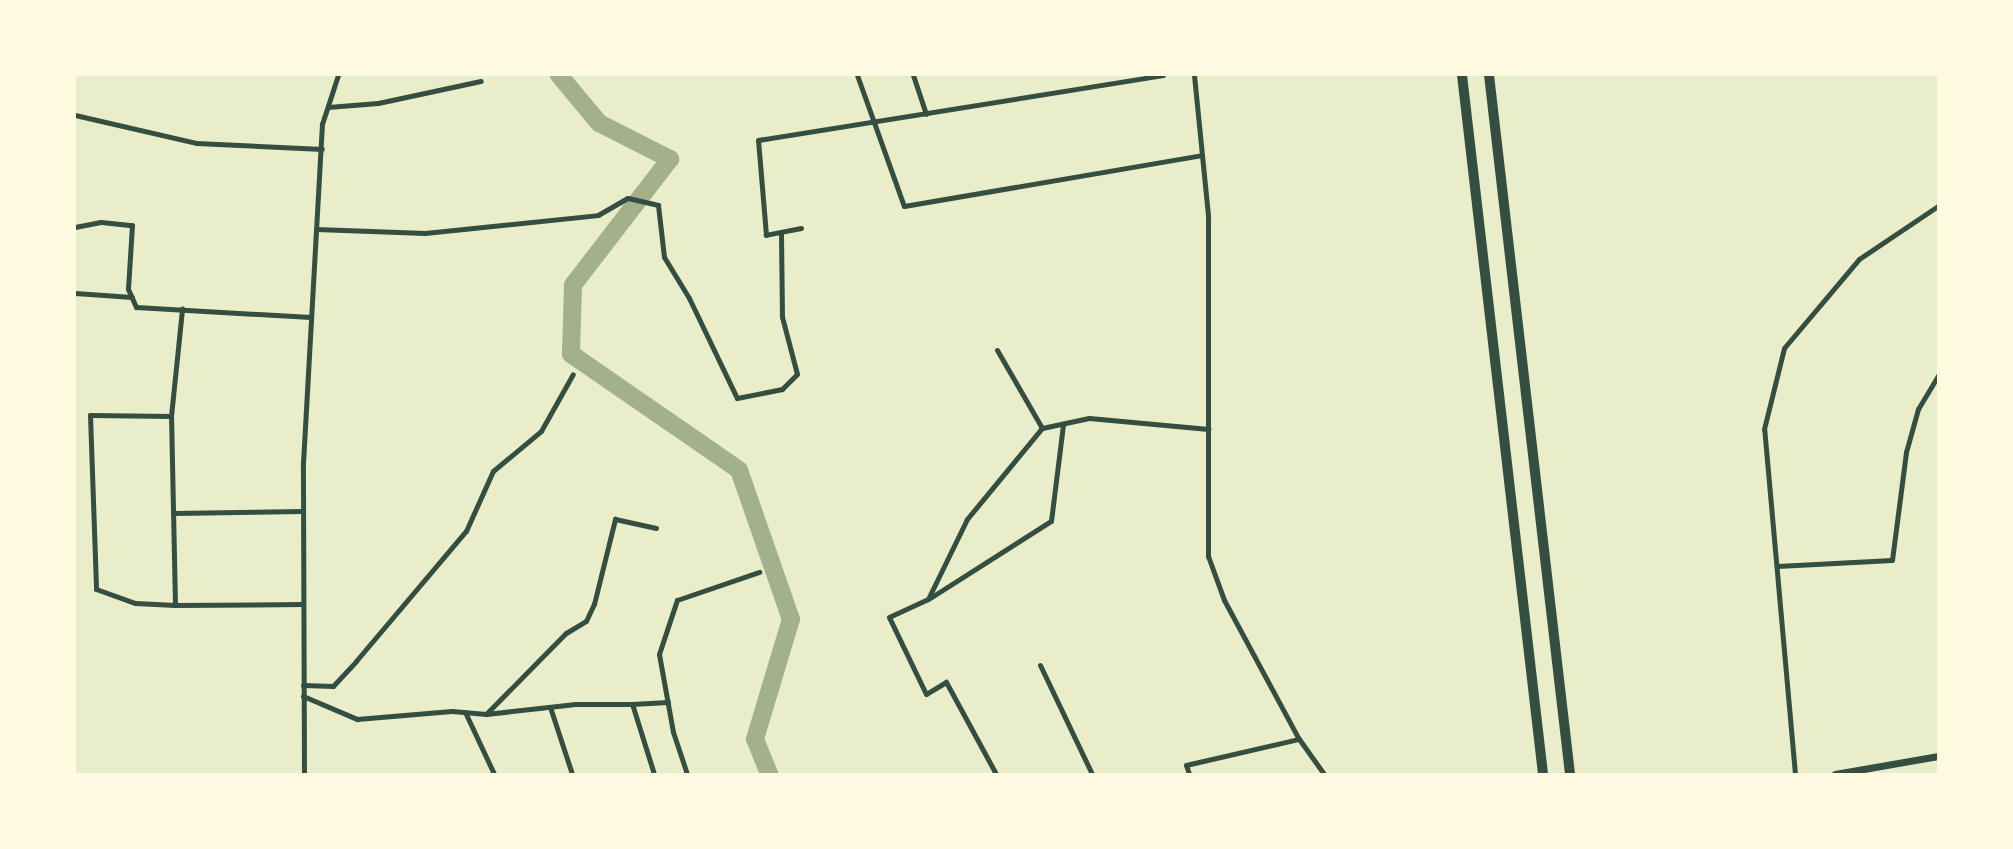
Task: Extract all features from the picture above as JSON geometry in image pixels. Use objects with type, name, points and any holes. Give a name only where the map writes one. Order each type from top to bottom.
[{"type":"highway","points":[[1462,75],[1543,774]]},
{"type":"highway","points":[[1489,75],[1570,774]]},
{"type":"street","points":[[303,774],[303,511],[311,317],[322,149],[328,107],[338,75]]},
{"type":"street","points":[[857,75],[876,122],[904,206],[1202,155]]},
{"type":"street","points":[[913,75],[926,114]]},
{"type":"street","points":[[801,228],[766,236],[758,140],[1163,75]]},
{"type":"street","points":[[1194,75],[1208,216],[1208,556],[1224,600],[1299,739],[1324,774]]},
{"type":"street","points":[[328,107],[378,103],[481,81]]},
{"type":"street","points":[[75,115],[196,143],[322,149]]},
{"type":"street","points":[[316,229],[425,233],[541,224],[598,215],[628,198],[658,205],[664,256],[689,298],[737,398],[782,389],[797,374],[782,317],[781,232]]},
{"type":"street","points":[[1795,774],[1774,574],[1777,566],[1764,429],[1784,348],[1859,259],[1938,206]]},
{"type":"street","points":[[75,227],[101,222],[132,225],[128,289],[136,307],[311,317]]},
{"type":"street","points":[[75,293],[132,297]]},
{"type":"street","points":[[175,605],[171,416],[182,309]]},
{"type":"street","points":[[997,350],[1042,428]]},
{"type":"street","points":[[303,685],[333,686],[356,661],[466,531],[493,471],[542,431],[573,374]]},
{"type":"street","points":[[1777,566],[1892,560],[1906,452],[1918,409],[1938,376]]},
{"type":"street","points":[[171,416],[90,415],[96,589],[135,603],[303,604]]},
{"type":"street","points":[[928,599],[967,519],[1042,428],[1089,418],[1208,429]]},
{"type":"street","points":[[996,774],[946,682],[926,694],[889,617],[928,599],[1051,521],[1063,424]]},
{"type":"street","points":[[173,513],[303,511]]},
{"type":"street","points":[[486,714],[566,633],[586,621],[594,604],[615,519],[656,528]]},
{"type":"street","points":[[687,774],[668,702],[659,654],[678,600],[759,572]]},
{"type":"street","points":[[1040,665],[1092,774]]},
{"type":"street","points":[[303,696],[357,719],[465,712],[486,714],[550,707],[668,702]]},
{"type":"street","points":[[632,704],[654,774]]},
{"type":"street","points":[[550,707],[572,774]]},
{"type":"street","points":[[465,712],[494,774]]},
{"type":"street","points":[[1190,774],[1186,765],[1299,739]]},
{"type":"street","points":[[1835,774],[1938,756]]},
{"type":"waterway","points":[[559,75],[599,123],[670,159],[573,285],[571,354],[739,470],[791,619],[755,739],[769,774]]}]
